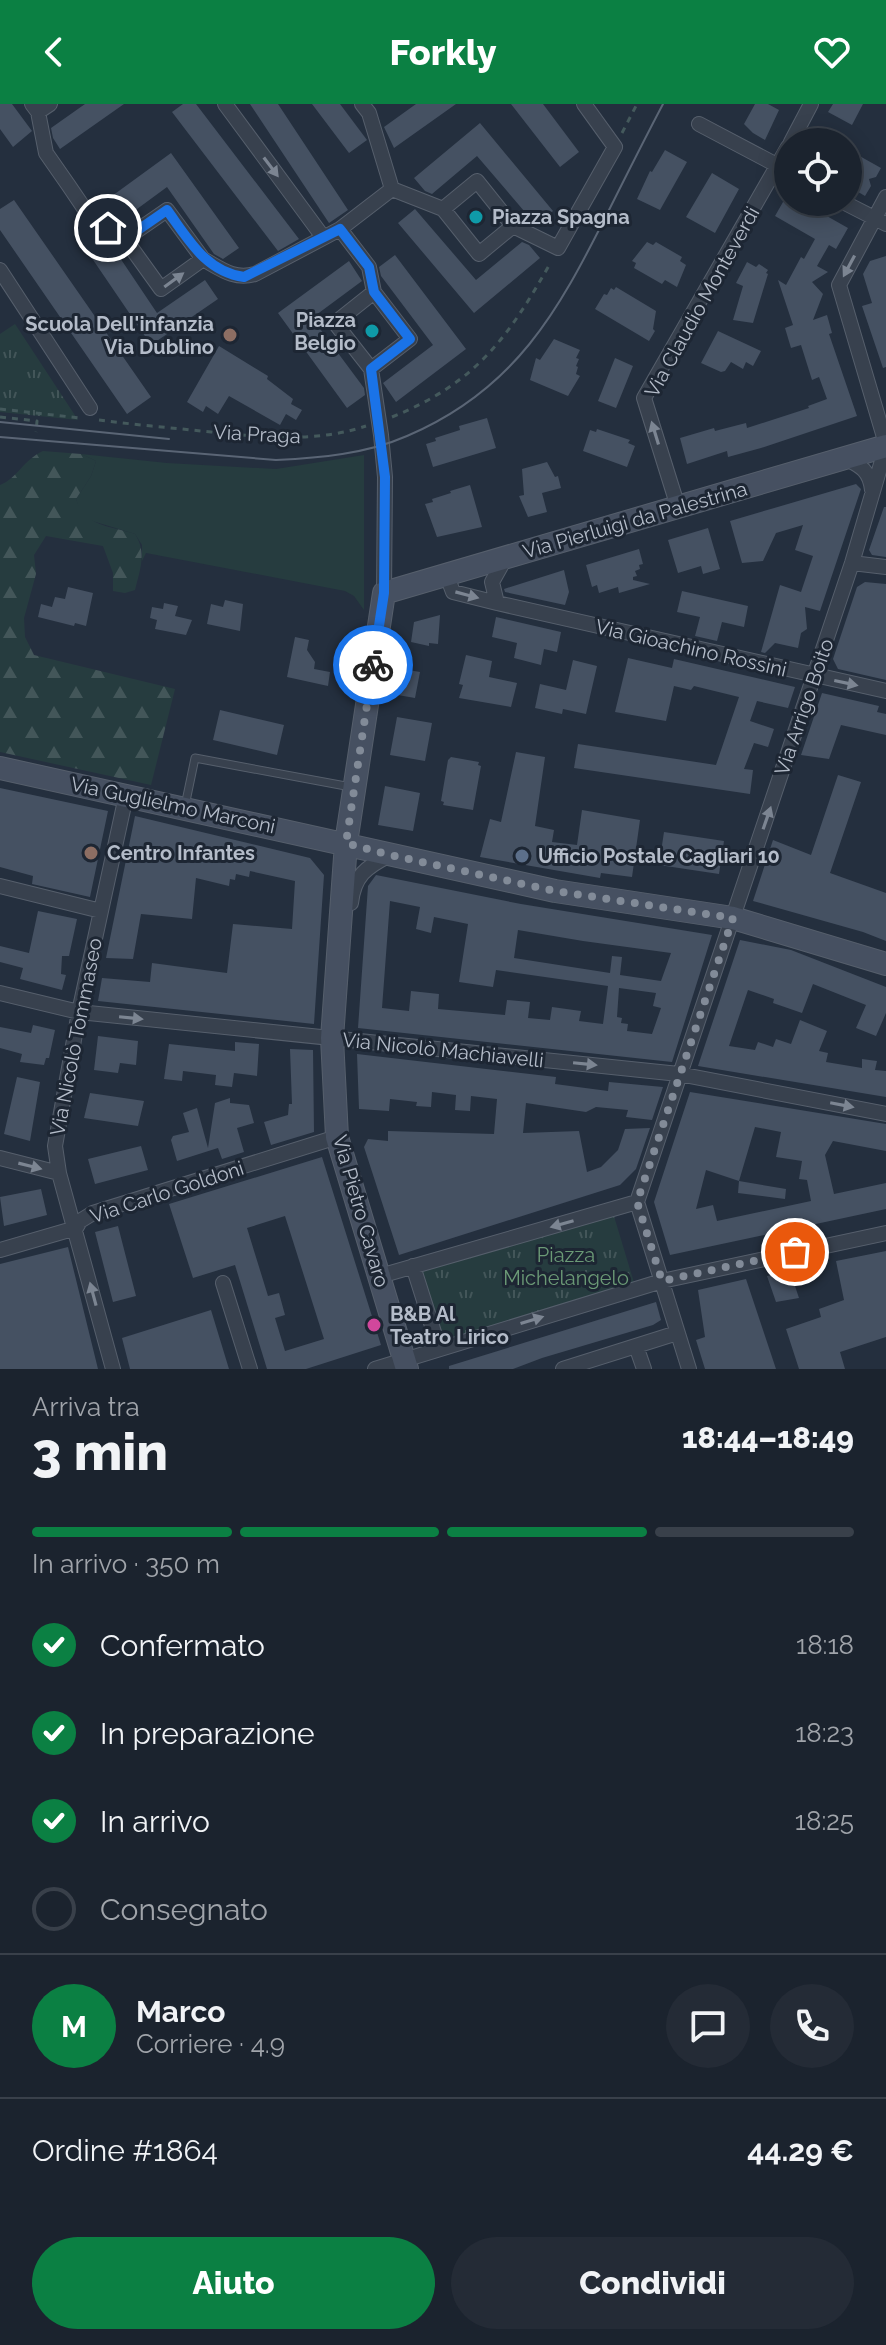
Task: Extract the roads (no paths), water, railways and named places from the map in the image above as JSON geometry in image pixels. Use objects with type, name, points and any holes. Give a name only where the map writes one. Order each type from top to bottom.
[{"type":"street","points":[[225,104],[323,237]]},
{"type":"street","points":[[443,209],[477,181],[513,226],[558,248],[615,147],[584,104]]},
{"type":"street","name":"Via Claudio Monteverdi","points":[[798,128],[811,104]]},
{"type":"street","points":[[40,107],[46,153],[90,217],[125,239],[161,289],[203,259]]},
{"type":"street","points":[[371,107],[392,189]]},
{"type":"street","points":[[699,124],[774,163]]},
{"type":"street","name":"Via Claudio Monteverdi","points":[[678,507],[644,398],[774,183]]},
{"type":"street","points":[[392,189],[443,209],[479,254],[513,226]]},
{"type":"street","points":[[125,239],[167,210],[203,259],[232,275],[244,277],[340,229],[392,189]]},
{"type":"street","points":[[886,197],[880,222],[839,285],[886,445]]},
{"type":"street","points":[[862,212],[880,222]]},
{"type":"street","points":[[340,229],[369,267],[374,292],[410,339],[371,369]]},
{"type":"street","points":[[0,270],[90,408]]},
{"type":"street","points":[[374,292],[335,323],[371,369],[385,477],[384,593]]},
{"type":"street","name":"Via Pierluigi da Palestrina","points":[[384,593],[886,445]]},
{"type":"street","name":"Via Arrigo Boito","points":[[637,1202],[815,676],[886,445]]},
{"type":"street","points":[[845,458],[865,469],[872,494]]},
{"type":"street","points":[[497,603],[492,582],[506,557]]},
{"type":"street","points":[[852,563],[886,567]]},
{"type":"street","name":"Via Gioachino Rossini","points":[[447,576],[453,592],[886,691]]},
{"type":"street","name":"Via Pietro Cavaro","points":[[384,593],[346,843],[332,1038],[337,1137],[406,1364]]},
{"type":"street","name":"Via Guglielmo Marconi","points":[[0,768],[555,891],[733,918],[886,964]]},
{"type":"street","name":"Via Nicolò Tommaseo","points":[[113,1369],[59,1173],[55,1146],[79,1012],[126,796]]},
{"type":"street","name":"Via Pietro Cavaro","points":[[341,916],[350,906],[352,889],[363,870],[390,855]]},
{"type":"street","points":[[0,886],[101,911]]},
{"type":"street","name":"Via Nicolò Machiavelli","points":[[0,993],[79,1012],[679,1074],[886,1114]]},
{"type":"street","name":"Via Carlo Goldoni","points":[[0,1250],[76,1228],[80,1221],[93,1213],[337,1137]]},
{"type":"street","points":[[0,1158],[59,1173]]},
{"type":"street","points":[[380,1276],[637,1202],[689,1369]]},
{"type":"street","points":[[375,1369],[406,1364],[439,1348],[662,1281],[886,1233]]},
{"type":"street","points":[[413,1266],[439,1348]]},
{"type":"street","points":[[223,1283],[250,1369]]},
{"type":"street","points":[[563,1369],[677,1333]]},
{"type":"street","points":[[636,1346],[644,1369]]},
{"type":"lane","points":[[185,808],[195,758],[354,787]]},
{"type":"tram line","points":[[0,437],[276,460],[326,456],[375,447],[407,436],[445,417],[477,396],[505,371],[551,315],[571,283],[663,104]]},
{"type":"tram line","points":[[0,422],[169,439]]},
{"type":"place","name":"Piazza Spagna","points":[[476,217]]},
{"type":"place","name":"Piazza Belgio","points":[[372,331]]},
{"type":"place","name":"Scuola Dell'infanzia Via Dublino","points":[[230,335]]},
{"type":"place","name":"Centro Infantes","points":[[91,853]]},
{"type":"place","name":"Ufficio Postale Cagliari 10","points":[[522,856]]},
{"type":"place","name":"B&B Al Teatro Lirico","points":[[374,1325]]},
{"type":"park label","name":"Piazza Michelangelo","points":[[566,1266]]}]
